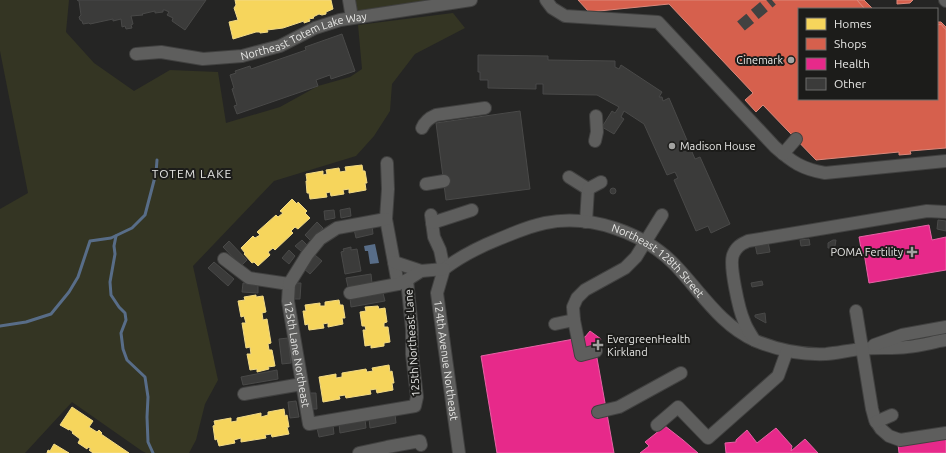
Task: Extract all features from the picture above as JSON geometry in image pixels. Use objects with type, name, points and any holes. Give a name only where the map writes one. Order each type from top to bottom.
[{"type":"street","points":[[349,0],[352,18]]},
{"type":"street","name":"Northeast Totem Lake Way","points":[[136,54],[161,52],[202,59],[242,56],[280,46],[315,28],[340,20],[471,0]]},
{"type":"street","points":[[546,0],[552,8],[565,16],[603,14],[658,22],[783,154],[809,170],[825,173],[946,161]]},
{"type":"street","points":[[422,128],[430,117],[436,115],[453,116],[486,108]]},
{"type":"street","points":[[595,140],[597,132],[596,116]]},
{"type":"street","points":[[783,154],[796,139]]},
{"type":"street","name":"125th Northeast Lane","points":[[309,424],[415,406],[417,397],[412,354],[412,329],[403,282],[394,262],[386,218],[388,189],[386,163]]},
{"type":"street","points":[[569,177],[588,189]]},
{"type":"street","points":[[426,184],[444,182]]},
{"type":"street","points":[[588,189],[602,182]]},
{"type":"street","points":[[586,222],[588,189]]},
{"type":"street","points":[[394,262],[421,270],[444,269],[440,250],[434,237],[431,219],[472,210]]},
{"type":"street","points":[[754,340],[744,321],[732,268],[732,256],[738,246],[748,241],[927,211],[946,212]]},
{"type":"street","points":[[596,351],[582,357],[574,320],[573,307],[577,298],[585,290],[625,268],[636,257],[662,215]]},
{"type":"street","points":[[224,259],[249,278],[289,284],[307,255],[320,239],[337,228],[386,218]]},
{"type":"street","name":"Northeast 128th Street","points":[[444,269],[469,252],[532,226],[559,221],[586,222],[613,227],[646,242],[666,256],[713,310],[734,328],[754,340],[787,351],[827,354],[863,348],[908,347],[946,340]]},
{"type":"street","name":"124th Avenue Northeast","points":[[444,269],[437,293],[459,453]]},
{"type":"street","points":[[350,293],[403,282],[421,270]]},
{"type":"street","name":"125th Lane Northeast","points":[[289,284],[288,302],[309,424]]},
{"type":"street","points":[[856,311],[872,409],[876,422],[881,429],[890,436],[900,440],[946,433]]},
{"type":"street","points":[[555,324],[574,320]]},
{"type":"street","name":"Northeast 128th Street","points":[[863,348],[902,335],[946,327]]},
{"type":"street","points":[[656,425],[678,407],[708,438],[778,376],[787,351]]},
{"type":"street","points":[[598,412],[619,407],[681,373]]},
{"type":"street","points":[[244,394],[302,384]]},
{"type":"street","points":[[876,422],[892,415]]},
{"type":"street","points":[[359,453],[387,449],[420,441],[421,445]]},
{"type":"green space","points":[[0,0],[69,0],[66,32],[94,63],[134,91],[170,70],[218,72],[226,123],[280,107],[318,86],[350,77],[362,69],[358,25],[453,13],[465,28],[415,54],[392,84],[390,111],[374,136],[356,156],[274,181],[193,266],[218,380],[205,404],[196,440],[189,453],[146,453],[72,402],[25,453],[0,453],[0,209],[28,193],[0,51]]},
{"type":"green space","points":[[346,0],[445,0],[348,13]]},
{"type":"water","points":[[375,244],[379,263],[370,264],[368,251],[365,251],[364,246]]},
{"type":"building: Homes","points":[[235,0],[331,0],[333,9],[326,12],[326,14],[319,14],[313,17],[314,18],[309,19],[310,21],[304,23],[304,21],[283,28],[267,30],[268,32],[256,32],[233,39],[229,22],[238,20],[234,8],[236,5]]},
{"type":"building: Homes","points":[[362,165],[363,171],[365,171],[367,183],[365,183],[366,190],[349,193],[349,189],[343,190],[344,194],[331,196],[330,192],[326,193],[327,197],[310,199],[309,193],[307,193],[306,174],[323,171],[323,175],[327,174],[326,170],[339,168],[340,172],[346,171],[345,167]]},
{"type":"building: Homes","points":[[292,199],[297,204],[298,202],[307,211],[305,213],[310,218],[298,229],[295,227],[291,231],[293,233],[275,250],[273,248],[268,252],[270,255],[258,266],[254,262],[252,263],[241,248],[253,236],[255,238],[260,235],[257,232],[276,215],[278,217],[283,213],[280,211]]},
{"type":"building: Homes","points":[[256,295],[256,297],[263,296],[266,312],[262,313],[263,320],[267,319],[271,343],[268,344],[269,350],[272,350],[275,366],[268,367],[269,369],[257,372],[257,369],[250,370],[247,354],[251,354],[250,347],[246,348],[242,323],[246,323],[244,316],[241,317],[238,301],[245,300],[244,297]]},
{"type":"building: Homes","points":[[339,300],[340,305],[343,305],[345,318],[342,318],[343,324],[328,327],[328,323],[323,324],[324,328],[309,330],[308,324],[305,325],[303,311],[306,311],[305,305],[320,303],[320,306],[325,306],[325,302]]},
{"type":"building: Homes","points":[[378,306],[379,309],[385,308],[387,322],[384,323],[384,327],[388,327],[390,342],[384,343],[384,346],[371,348],[371,345],[365,346],[363,330],[366,330],[365,326],[362,326],[360,312],[366,311],[365,307]]},
{"type":"building: Homes","points":[[389,365],[390,372],[392,371],[394,383],[392,383],[393,390],[377,393],[376,389],[370,390],[371,394],[346,398],[345,395],[339,396],[340,399],[323,402],[319,377],[336,374],[336,378],[342,377],[342,373],[366,369],[367,372],[373,371],[372,368]]},
{"type":"building: Homes","points":[[72,407],[93,421],[89,427],[97,432],[99,430],[102,433],[101,434],[129,453],[93,453],[88,447],[87,449],[78,443],[80,439],[72,433],[73,432],[60,425]]},
{"type":"building: Homes","points":[[284,409],[285,416],[287,415],[289,427],[287,427],[289,434],[272,437],[271,434],[265,435],[266,438],[241,442],[241,438],[234,440],[235,443],[219,446],[217,439],[215,440],[213,426],[215,425],[214,421],[231,418],[231,422],[237,421],[237,418],[261,413],[261,417],[268,415],[268,412]]},
{"type":"building: Homes","points":[[54,444],[69,453],[47,453]]},
{"type":"building: Shops","points":[[578,0],[857,0],[864,8],[798,8],[798,100],[938,100],[938,25],[941,24],[946,30],[946,148],[910,151],[911,154],[899,155],[899,152],[816,160],[763,105],[756,112],[745,100],[753,93],[669,4],[589,12]]},
{"type":"building: Shops","points":[[857,0],[864,0],[872,8],[864,8]]},
{"type":"building: Shops","points":[[897,0],[913,0],[910,3],[897,4]]},
{"type":"building: Shops","points":[[938,22],[941,22],[946,27],[946,30],[941,24],[938,25]]},
{"type":"building: Health","points":[[929,225],[932,240],[946,237],[946,270],[869,283],[864,253],[862,254],[859,237]]},
{"type":"building: Health","points":[[590,331],[601,339],[595,347],[614,453],[497,453],[481,356],[585,337]]},
{"type":"building: Health","points":[[665,426],[698,453],[640,453],[649,446],[645,442]]},
{"type":"building: Health","points":[[776,428],[792,446],[791,451],[805,439],[818,453],[726,453],[725,443],[736,442],[736,440],[747,430],[757,443]]},
{"type":"building: Health","points":[[946,437],[946,453],[899,453],[898,444]]},
{"type":"building: Other","points":[[77,0],[206,0],[185,30],[172,21],[173,18],[167,15],[169,12],[165,10],[163,10],[163,12],[155,13],[155,11],[142,14],[143,15],[131,16],[133,24],[131,25],[132,28],[126,29],[125,26],[122,27],[121,19],[83,24],[79,17],[81,15],[79,1]]},
{"type":"building: Other","points":[[342,34],[355,71],[331,79],[330,75],[316,80],[318,86],[237,114],[234,106],[237,105],[232,89],[234,88],[230,75],[236,73],[235,71],[250,66],[251,69],[306,50],[305,47]]},
{"type":"building: Other","name":"Madison House","points":[[478,55],[548,56],[548,60],[615,61],[615,67],[619,69],[621,65],[662,92],[659,97],[662,97],[663,101],[669,98],[695,159],[700,157],[730,224],[711,233],[708,226],[696,231],[674,180],[678,178],[675,172],[667,175],[644,124],[624,111],[621,117],[624,119],[614,134],[602,127],[612,111],[615,113],[619,107],[597,95],[543,94],[543,84],[536,84],[536,89],[488,88],[488,80],[480,80],[480,72],[478,72]]},
{"type":"building: Other","points":[[520,111],[530,189],[446,200],[436,123]]},
{"type":"building: Other","points":[[613,188],[616,191],[613,194],[610,191]]},
{"type":"building: Other","points":[[350,208],[351,216],[341,218],[340,210]]},
{"type":"building: Other","points":[[334,210],[335,218],[325,220],[324,211]]},
{"type":"building: Other","points":[[938,220],[946,221],[946,231],[937,229]]},
{"type":"building: Other","points":[[317,222],[323,228],[311,241],[305,235]]},
{"type":"building: Other","points":[[372,225],[373,234],[356,238],[354,229]]},
{"type":"building: Other","points":[[809,239],[810,245],[801,246],[800,240]]},
{"type":"building: Other","points":[[302,240],[308,246],[302,252],[295,246]]},
{"type":"building: Other","points":[[836,240],[835,246],[828,248],[828,243]]},
{"type":"building: Other","points":[[229,241],[247,260],[241,266],[223,247]]},
{"type":"building: Other","points":[[768,242],[770,252],[757,254],[755,244]]},
{"type":"building: Other","points":[[351,247],[351,250],[357,249],[361,271],[345,274],[341,252],[344,251],[343,249]]},
{"type":"building: Other","points":[[289,250],[295,256],[289,264],[282,258]]},
{"type":"building: Other","points":[[315,255],[322,261],[310,274],[303,268]]},
{"type":"building: Other","points":[[214,262],[234,279],[228,286],[208,268]]},
{"type":"building: Other","points":[[371,274],[372,283],[348,287],[346,278]]},
{"type":"building: Other","points":[[762,281],[763,285],[752,287],[751,283]]},
{"type":"building: Other","points":[[243,283],[258,283],[258,293],[242,292]]},
{"type":"building: Other","points":[[292,283],[301,283],[300,299],[292,299]]},
{"type":"building: Other","points":[[383,293],[385,301],[351,307],[350,298]]},
{"type":"building: Other","points":[[765,313],[766,323],[755,317],[755,315]]},
{"type":"building: Other","points":[[288,338],[291,363],[282,364],[279,339]]},
{"type":"building: Other","points":[[277,370],[278,379],[243,385],[241,377]]},
{"type":"building: Other","points":[[307,393],[316,393],[317,409],[308,409]]},
{"type":"building: Other","points":[[296,401],[299,417],[290,418],[288,402]]},
{"type":"building: Other","points":[[395,414],[396,423],[370,428],[369,419]]},
{"type":"building: Other","points":[[365,419],[366,428],[340,433],[339,424]]},
{"type":"building: Other","points":[[333,425],[334,434],[319,437],[317,428]]},
{"type":"waterway","points":[[0,326],[26,322],[51,314],[69,292],[78,277],[90,241],[111,238],[132,228],[145,215],[156,173],[157,160]]},
{"type":"waterway","points":[[116,236],[114,246],[115,254],[110,282],[111,295],[125,313],[126,320],[121,333],[123,349],[127,360],[145,377],[148,397],[148,442],[153,453]]},
{"type":"tunnel","points":[[741,26],[772,0]]},
{"type":"place","name":"Cinemark","points":[[791,60]]},
{"type":"place","name":"Madison House","points":[[672,146]]},
{"type":"place","name":"POMA Fertility","points":[[912,252]]},
{"type":"place","name":"EvergreenHealth Kirkland","points":[[598,345]]},
{"type":"district","name":"TOTEM LAKE","points":[[192,174]]}]
